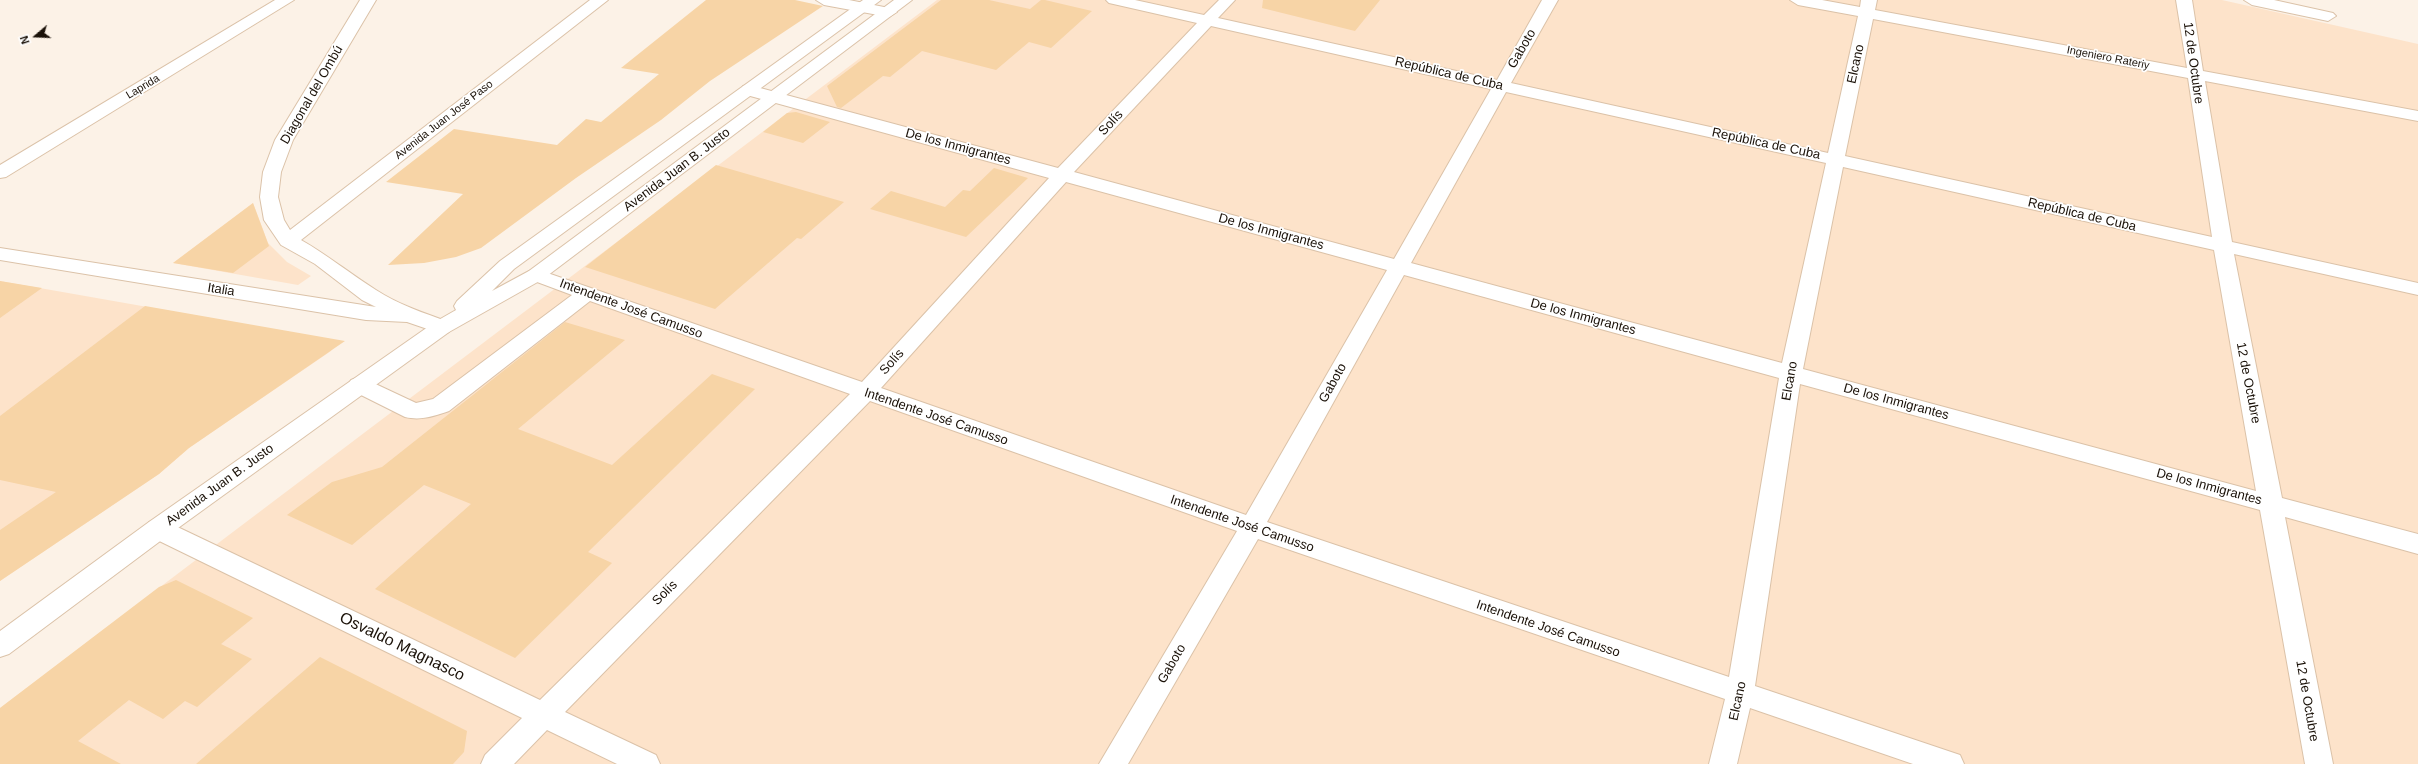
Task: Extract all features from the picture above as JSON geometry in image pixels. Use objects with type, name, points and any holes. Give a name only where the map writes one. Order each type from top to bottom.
[{"type":"street","name":"Laprida","points":[[0,173],[286,0]]},
{"type":"street","name":"Diagonal del Ombú","points":[[368,0],[307,99],[284,140],[272,172],[269,197],[274,220],[288,241],[322,260],[369,295],[408,315]]},
{"type":"street","name":"Avenida Juan José Paso","points":[[288,241],[600,0]]},
{"type":"street","points":[[824,0],[869,3],[889,12]]},
{"type":"street","name":"Avenida Juan B. Justo","points":[[4,640],[442,327],[536,275],[904,0]]},
{"type":"street","name":"República de Cuba","points":[[1114,0],[2418,289]]},
{"type":"street","name":"Solís","points":[[495,764],[543,714],[865,392],[1062,175],[1227,0]]},
{"type":"street","name":"Gaboto","points":[[1113,764],[1252,528],[1398,266],[1550,0]]},
{"type":"street","name":"Ingeniero Rateriy","points":[[1798,0],[1868,6],[2194,74],[2418,116]]},
{"type":"street","name":"12 de Octubre","points":[[2184,0],[2194,74],[2223,246],[2319,764]]},
{"type":"street","points":[[2252,0],[2328,16]]},
{"type":"street","name":"Avenida Juan B. Justo","points":[[442,327],[507,265],[869,3]]},
{"type":"street","name":"Elcano","points":[[1723,764],[1740,694],[1791,373],[1868,6]]},
{"type":"street","name":"De los Inmigrantes","points":[[749,90],[2418,544]]},
{"type":"street","name":"Italia","points":[[0,254],[366,314],[408,315],[442,327]]},
{"type":"street","name":"Intendente José Camusso","points":[[536,275],[1252,528],[1950,764]]},
{"type":"street","points":[[360,386],[413,411],[427,410],[441,405],[587,293]]},
{"type":"street","name":"Osvaldo Magnasco","points":[[158,530],[646,764]]},
{"type":"shaded area","points":[[937,0],[2222,0],[2418,44],[2418,764],[0,764],[0,708]]},
{"type":"shaded area","points":[[253,203],[268,243],[287,262],[311,276],[298,285],[173,263]]},
{"type":"shaded area","points":[[0,281],[335,340],[331,351],[189,448],[159,474],[0,581]]},
{"type":"building","points":[[706,0],[795,0],[823,6],[710,81],[661,120],[576,178],[481,248],[456,257],[424,263],[388,265],[463,194],[386,182],[454,129],[557,145],[586,119],[601,122],[659,74],[621,68]]},
{"type":"building","points":[[941,0],[989,0],[1030,9],[1041,0],[1045,0],[1092,11],[1051,48],[1029,42],[996,70],[922,51],[890,77],[883,76],[841,108],[837,107],[827,86]]},
{"type":"building","points":[[1263,0],[1380,0],[1355,31],[1262,8]]},
{"type":"building","points":[[796,112],[830,122],[803,143],[763,132],[787,113]]},
{"type":"building","points":[[716,165],[844,202],[801,239],[797,238],[715,309],[585,267]]},
{"type":"building","points":[[994,168],[1028,178],[966,237],[870,209],[891,191],[945,207],[963,190],[970,191]]},
{"type":"building","points":[[253,203],[269,246],[233,273],[173,263]]},
{"type":"building","points":[[0,281],[42,288],[0,318]]},
{"type":"building","points":[[145,306],[345,341],[189,448],[159,474],[0,581],[0,530],[56,492],[0,480],[0,416]]},
{"type":"building","points":[[565,322],[625,340],[518,429],[612,465],[712,374],[755,389],[588,552],[612,563],[515,658],[375,589],[471,504],[424,485],[352,545],[287,515],[332,482],[382,467]]},
{"type":"building","points":[[176,580],[253,618],[221,644],[252,659],[197,707],[185,701],[163,719],[129,700],[78,741],[121,764],[0,764],[0,708],[159,587]]},
{"type":"building","points":[[320,657],[467,731],[464,752],[453,764],[196,764]]}]
